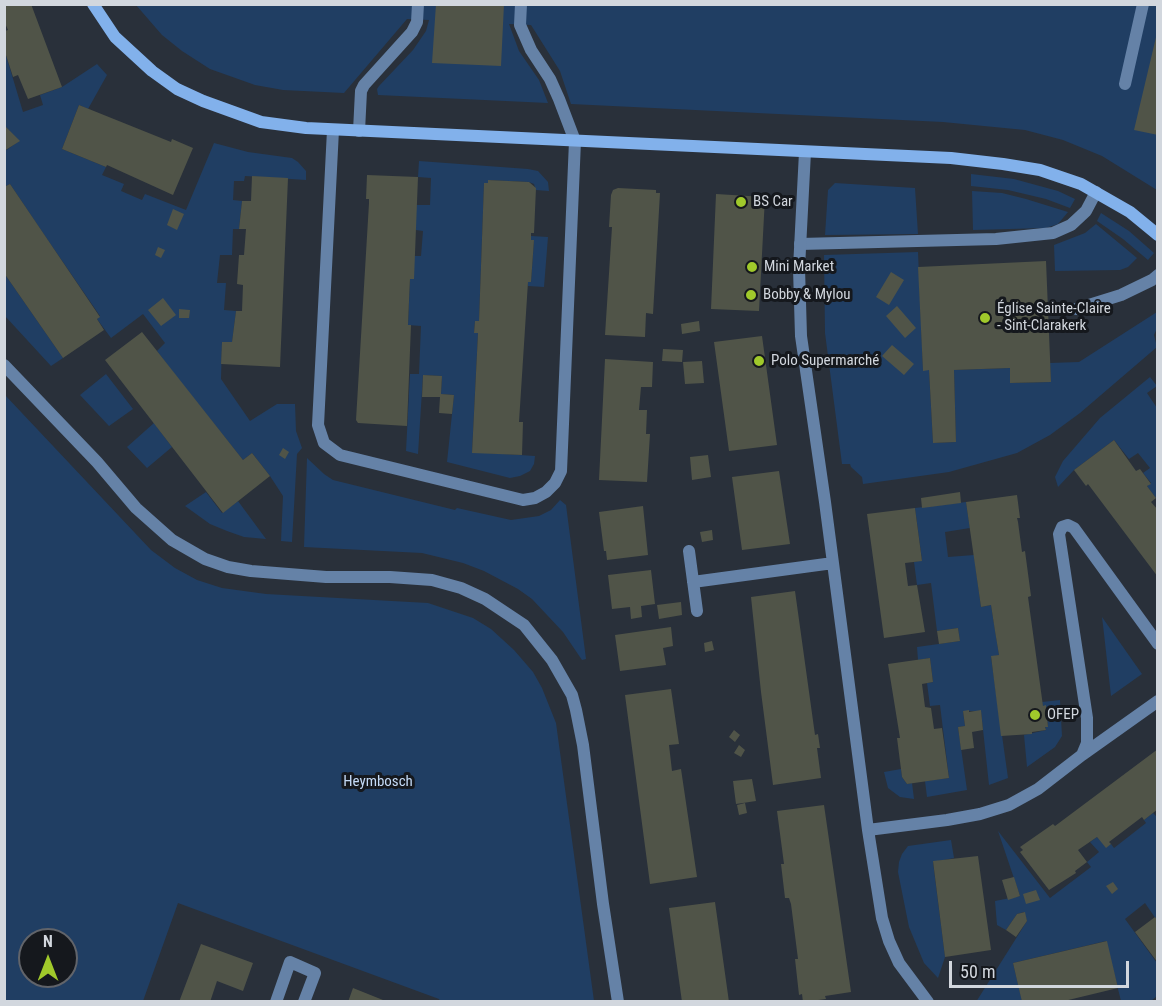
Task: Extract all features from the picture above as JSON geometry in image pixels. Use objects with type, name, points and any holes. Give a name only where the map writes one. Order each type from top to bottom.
[{"type":"street","points":[[93,4],[114,37],[132,55],[177,89],[220,108],[261,122],[333,130],[951,158],[1003,164],[1040,170],[1081,184],[1130,212],[1158,235]]},
{"type":"street","points":[[359,131],[363,85],[412,32],[417,22],[418,4]]},
{"type":"street","points":[[333,130],[318,425],[324,443],[340,455],[523,500],[536,498],[555,483],[561,471],[575,141],[550,79],[531,50],[520,25],[521,4]]},
{"type":"street","points":[[1125,84],[1143,4]]},
{"type":"street","points":[[806,152],[800,244],[801,336],[868,830],[882,918],[889,941],[899,963],[928,1002]]},
{"type":"street","points":[[800,244],[996,239],[1053,233],[1071,225],[1086,211],[1096,192]]},
{"type":"street","points":[[1076,309],[1121,295],[1158,275]]},
{"type":"street","points":[[4,365],[97,462],[136,508],[172,540],[205,559],[228,567],[274,573],[432,580],[461,588],[485,599],[524,626],[552,660],[572,695],[576,710],[583,745],[618,1002]]},
{"type":"street","points":[[1082,755],[1087,742],[1088,725],[1059,534],[1062,527],[1074,528],[1158,644]]},
{"type":"street","points":[[689,551],[697,611]]},
{"type":"street","points":[[693,582],[833,563]]},
{"type":"street","points":[[868,830],[947,820],[980,814],[1009,805],[1038,789],[1158,701]]},
{"type":"street","points":[[276,1002],[290,962],[315,973],[304,1002]]},
{"type":"green space","points":[[136,5],[1157,5],[1157,190],[1102,156],[1063,140],[1025,130],[943,122],[571,104],[560,71],[531,25],[509,24],[519,51],[539,80],[548,103],[378,95],[379,86],[413,50],[426,31],[429,20],[407,19],[344,93],[283,90],[255,85],[210,69],[182,51],[162,35]]},
{"type":"green space","points":[[5,52],[23,112],[43,105],[40,95],[62,87],[97,64],[107,75],[88,109],[79,105],[62,149],[106,167],[102,175],[124,184],[121,191],[142,200],[145,194],[186,210],[214,143],[248,152],[292,158],[306,171],[306,180],[245,176],[244,181],[234,181],[233,200],[242,201],[239,229],[233,229],[232,255],[220,255],[217,283],[226,283],[224,310],[236,311],[232,342],[222,342],[221,379],[250,421],[277,404],[295,404],[296,431],[302,448],[297,454],[292,542],[281,541],[283,496],[270,476],[252,453],[243,460],[175,375],[157,351],[165,343],[143,314],[111,338],[97,319],[100,316],[10,184],[6,186],[5,151],[19,141],[5,126]]},
{"type":"green space","points":[[419,161],[528,169],[538,171],[548,182],[549,191],[536,190],[534,184],[529,182],[488,180],[488,183],[484,183],[479,321],[475,321],[474,333],[478,333],[472,452],[535,456],[530,471],[520,476],[510,478],[447,462],[454,395],[441,394],[442,376],[423,375],[418,454],[406,451],[410,374],[419,374],[421,326],[408,325],[410,279],[414,256],[421,256],[423,231],[416,230],[416,205],[430,205],[431,178],[418,177]]},
{"type":"green space","points":[[971,174],[1014,179],[1058,191],[1075,199],[1070,208],[1046,199],[1008,190],[971,186]]},
{"type":"green space","points":[[835,183],[915,188],[918,234],[825,235],[828,190]]},
{"type":"green space","points":[[972,191],[1002,193],[1068,212],[1058,224],[1046,228],[973,230]]},
{"type":"green space","points":[[1101,213],[1129,231],[1154,253],[1148,260],[1097,221]]},
{"type":"green space","points":[[1096,224],[1137,258],[1128,267],[1120,270],[1055,271],[1054,245],[1085,233]]},
{"type":"green space","points":[[531,236],[548,237],[544,287],[528,286],[528,282],[531,282],[534,240],[531,240]]},
{"type":"green space","points":[[918,252],[923,370],[929,370],[933,443],[956,442],[954,370],[1010,368],[1011,383],[1051,382],[1050,363],[1079,362],[1157,312],[1157,328],[1154,335],[1157,347],[1080,413],[1050,435],[1017,453],[949,472],[863,484],[862,477],[850,464],[842,464],[825,333],[824,255]]},
{"type":"green space","points":[[4,273],[63,358],[51,366],[5,316]]},
{"type":"green space","points":[[106,374],[133,409],[109,426],[80,395]]},
{"type":"green space","points":[[1150,377],[1157,386],[1147,393],[1157,408],[1157,497],[1147,486],[1151,483],[1143,473],[1150,468],[1138,453],[1129,459],[1114,440],[1074,470],[1058,487],[1055,477],[1063,461],[1100,418]]},
{"type":"green space","name":"Heymbosch","points":[[5,395],[151,550],[175,568],[197,580],[222,588],[266,594],[428,603],[473,618],[491,629],[533,672],[556,723],[594,1001],[440,1001],[178,903],[143,1001],[5,1001]]},
{"type":"green space","points":[[154,423],[172,447],[147,468],[127,447]]},
{"type":"green space","points":[[307,458],[333,480],[455,510],[457,508],[511,520],[539,516],[551,510],[560,500],[566,505],[586,659],[582,660],[563,632],[532,599],[484,571],[463,563],[422,553],[304,547]]},
{"type":"green space","points":[[206,492],[222,513],[238,501],[266,539],[244,537],[227,531],[210,524],[185,506]]},
{"type":"green space","points":[[966,502],[970,528],[945,532],[948,557],[974,555],[981,607],[991,605],[999,655],[991,657],[1008,778],[989,785],[981,711],[963,711],[965,726],[958,727],[967,790],[927,797],[925,781],[949,778],[940,705],[930,706],[927,683],[933,682],[930,658],[918,660],[917,647],[960,641],[958,628],[937,631],[931,583],[917,585],[914,562],[922,560],[915,508]]},
{"type":"green space","points":[[1102,617],[1142,674],[1111,696],[1103,625]]},
{"type":"green space","points":[[1060,700],[1062,736],[1055,747],[1027,767],[1024,735],[1046,730],[1045,727],[1048,726],[1046,706],[1043,706],[1042,702]]},
{"type":"green space","points":[[901,769],[902,777],[907,784],[912,783],[914,799],[900,797],[888,788],[884,772]]},
{"type":"green space","points":[[1153,813],[1158,818],[1156,919],[1145,903],[1125,919],[1157,963],[1157,996],[1151,1001],[1121,1001],[1106,941],[1013,963],[1022,1001],[976,1002],[1027,921],[1024,912],[1017,914],[1006,930],[997,925],[995,901],[1020,896],[998,831],[1050,898],[1091,867],[1087,862],[1099,852],[1090,842],[1097,837],[1106,847],[1111,844],[1114,848],[1146,823],[1144,820]]},
{"type":"green space","points":[[951,840],[954,858],[933,862],[945,957],[938,978],[924,963],[909,927],[898,872],[902,854],[908,846]]},
{"type":"building","points":[[4,4],[31,4],[62,87],[28,99],[18,75],[13,77],[5,52],[5,31],[8,30],[4,21]]},
{"type":"building","points":[[436,4],[504,4],[501,66],[432,63]]},
{"type":"building","points":[[1158,33],[1158,135],[1134,130]]},
{"type":"building","points":[[79,105],[171,142],[172,139],[193,148],[173,195],[107,165],[106,167],[62,149]]},
{"type":"building","points":[[4,125],[20,141],[4,151]]},
{"type":"building","points":[[367,175],[418,177],[414,279],[410,279],[409,301],[408,325],[411,325],[407,426],[358,423],[356,420],[369,203],[369,199],[366,199]]},
{"type":"building","points":[[252,176],[288,178],[280,367],[221,364],[222,342],[232,342],[236,311],[242,311],[243,285],[237,284],[239,255],[244,255],[246,229],[239,229],[242,201],[251,201]]},
{"type":"building","points":[[488,180],[529,182],[536,188],[534,233],[531,233],[531,240],[534,240],[531,282],[528,282],[519,422],[523,422],[522,455],[472,453],[478,333],[474,333],[475,321],[479,321],[484,183],[488,183]]},
{"type":"building","points":[[4,184],[6,186],[10,184],[100,317],[97,319],[104,330],[63,358],[4,273]]},
{"type":"building","points":[[618,188],[656,190],[656,193],[660,193],[653,314],[646,313],[645,337],[605,335],[612,227],[609,227],[611,195],[613,190]]},
{"type":"building","points":[[716,194],[765,197],[759,311],[711,309]]},
{"type":"building","points":[[173,209],[184,214],[177,230],[167,225]]},
{"type":"building","points":[[158,247],[165,250],[161,258],[155,255]]},
{"type":"building","name":"Église Sainte-Claire - Sint-Clarakerk","points":[[1046,261],[1051,382],[1010,383],[1010,368],[954,370],[956,442],[933,443],[929,370],[923,371],[918,267]]},
{"type":"building","points":[[891,272],[904,280],[889,305],[876,297]]},
{"type":"building","points":[[163,298],[176,315],[161,326],[148,310]]},
{"type":"building","points":[[897,306],[916,328],[905,338],[886,316]]},
{"type":"building","points":[[179,309],[190,310],[189,318],[179,318]]},
{"type":"building","points":[[699,321],[700,331],[682,334],[681,324]]},
{"type":"building","points":[[142,332],[243,460],[252,453],[270,476],[223,513],[105,360]]},
{"type":"building","points":[[762,336],[777,445],[729,451],[714,342]]},
{"type":"building","points":[[892,345],[914,364],[904,375],[882,356]]},
{"type":"building","points":[[663,349],[683,350],[682,362],[662,361]]},
{"type":"building","points":[[605,359],[653,362],[652,387],[641,387],[639,410],[647,410],[646,434],[650,434],[647,482],[599,480]]},
{"type":"building","points":[[702,361],[704,383],[685,384],[683,362]]},
{"type":"building","points":[[423,375],[442,376],[441,394],[454,395],[452,414],[439,413],[440,397],[422,397]]},
{"type":"building","points":[[1114,440],[1136,471],[1140,469],[1151,484],[1147,486],[1156,498],[1151,502],[1158,510],[1158,577],[1088,484],[1086,486],[1074,470]]},
{"type":"building","points":[[283,448],[289,452],[285,459],[279,455]]},
{"type":"building","points":[[708,455],[711,477],[692,480],[690,457]]},
{"type":"building","points":[[779,471],[790,544],[742,550],[732,477]]},
{"type":"building","points":[[960,492],[961,503],[922,508],[921,498]]},
{"type":"building","points":[[1017,495],[1020,518],[1017,518],[1022,552],[1025,551],[1031,596],[1028,597],[1048,727],[1045,727],[1046,730],[1032,732],[1032,734],[1001,736],[991,656],[999,655],[991,605],[981,607],[966,502]]},
{"type":"building","points":[[643,506],[648,555],[607,560],[599,512]]},
{"type":"building","points":[[915,508],[922,561],[905,563],[908,586],[917,585],[925,632],[884,638],[867,514]]},
{"type":"building","points":[[712,530],[713,540],[702,542],[700,532]]},
{"type":"building","points":[[651,570],[655,604],[641,606],[642,617],[631,619],[630,607],[612,609],[608,575]]},
{"type":"building","points":[[795,591],[815,735],[818,734],[820,748],[817,748],[821,778],[773,785],[751,597]]},
{"type":"building","points":[[681,602],[682,615],[659,619],[657,605]]},
{"type":"building","points":[[671,627],[673,646],[663,648],[666,665],[620,671],[615,635]]},
{"type":"building","points":[[958,628],[960,641],[939,644],[937,631]]},
{"type":"building","points":[[712,641],[714,650],[705,652],[704,643]]},
{"type":"building","points":[[930,658],[933,682],[922,684],[925,707],[931,708],[934,729],[942,728],[949,778],[907,784],[902,777],[897,738],[900,738],[888,664]]},
{"type":"building","points":[[671,689],[679,744],[669,745],[672,771],[681,769],[697,877],[650,884],[625,695]]},
{"type":"building","points":[[969,710],[969,712],[981,710],[983,730],[972,732],[974,748],[961,750],[958,727],[965,726],[963,711]]},
{"type":"building","points":[[734,730],[740,735],[735,742],[729,737]]},
{"type":"building","points":[[739,745],[745,750],[741,757],[734,753]]},
{"type":"building","points":[[1158,749],[1158,809],[1144,820],[1142,817],[1109,842],[1111,844],[1106,848],[1097,837],[1078,850],[1087,862],[1075,871],[1076,873],[1049,890],[1020,852],[1023,850],[1020,847],[1053,824],[1055,826]]},
{"type":"building","points":[[752,779],[756,801],[736,804],[733,781]]},
{"type":"building","points":[[745,803],[747,813],[739,815],[737,805]]},
{"type":"building","points":[[824,805],[851,992],[803,1002],[802,994],[799,995],[795,959],[798,959],[791,904],[789,898],[785,898],[781,864],[784,864],[777,811]]},
{"type":"building","points":[[978,856],[991,950],[945,957],[933,861]]},
{"type":"building","points":[[1014,877],[1020,896],[1008,900],[1002,880]]},
{"type":"building","points":[[1113,882],[1118,889],[1112,894],[1106,886]]},
{"type":"building","points":[[1036,890],[1040,900],[1026,904],[1023,894]]},
{"type":"building","points":[[715,902],[729,1002],[682,1002],[669,908]]},
{"type":"building","points":[[1025,912],[1027,921],[1016,937],[1006,930],[1017,914]]},
{"type":"building","points":[[1155,917],[1158,921],[1158,963],[1135,932]]},
{"type":"building","points":[[1107,941],[1118,988],[1060,1002],[1022,1002],[1013,963]]},
{"type":"building","points":[[201,944],[253,963],[243,991],[217,981],[210,1002],[179,1002]]},
{"type":"building","points":[[353,988],[383,1000],[383,1002],[348,1002]]},
{"type":"place","name":"BS Car","points":[[741,202]]},
{"type":"place","name":"Mini Market","points":[[752,267]]},
{"type":"place","name":"Bobby & Mylou","points":[[751,295]]},
{"type":"place","name":"Église Sainte-Claire - Sint-Clarakerk","points":[[985,318]]},
{"type":"place","name":"Polo Supermarché","points":[[759,361]]},
{"type":"place","name":"OFEP","points":[[1035,715]]}]
